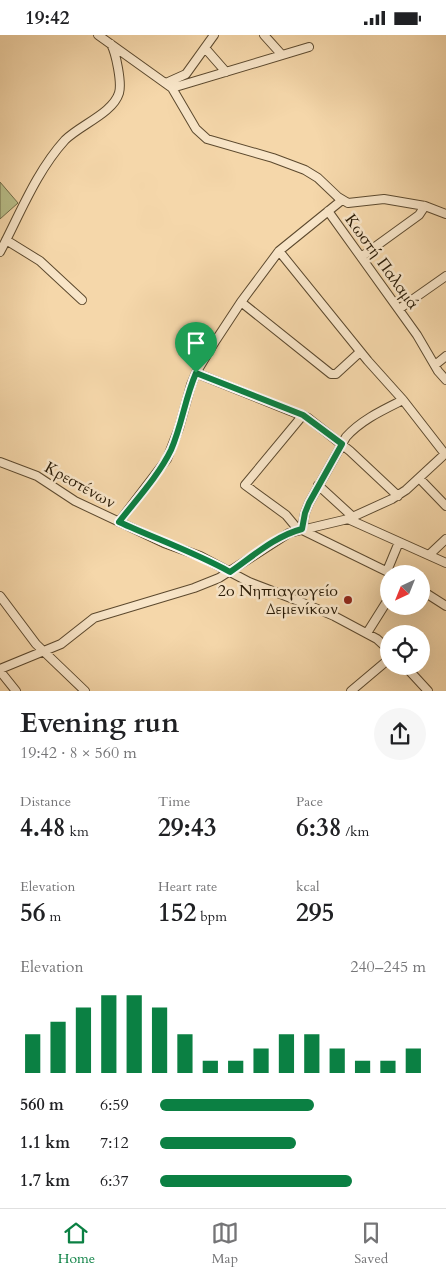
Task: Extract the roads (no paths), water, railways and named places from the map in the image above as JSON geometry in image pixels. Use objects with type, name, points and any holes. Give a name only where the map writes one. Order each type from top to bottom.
[{"type":"street","points":[[98,35],[169,85],[196,129],[206,139],[305,170],[314,175],[342,200],[354,203],[379,199],[425,206],[446,214]]},
{"type":"street","points":[[0,252],[47,162],[73,133],[104,112],[118,96],[120,83],[115,56],[106,35]]},
{"type":"street","points":[[169,85],[186,74],[214,35]]},
{"type":"street","points":[[264,35],[282,55]]},
{"type":"street","points":[[169,85],[226,72],[308,47]]},
{"type":"street","points":[[205,48],[226,72]]},
{"type":"street","points":[[119,522],[167,459],[196,373],[241,302],[279,251],[342,200]]},
{"type":"street","points":[[361,257],[419,215],[425,206]]},
{"type":"street","name":"Κωστή Παλαμά","points":[[328,211],[399,309],[446,380]]},
{"type":"street","points":[[6,240],[40,261],[82,300]]},
{"type":"street","points":[[16,691],[0,670],[61,644],[94,618],[202,585],[230,572],[289,533],[351,518],[398,496],[445,454],[403,400],[360,352],[279,251]]},
{"type":"street","points":[[399,309],[446,275]]},
{"type":"street","points":[[241,302],[331,374],[336,374],[360,352]]},
{"type":"street","points":[[435,365],[446,356]]},
{"type":"street","points":[[196,373],[303,415],[342,444],[398,496]]},
{"type":"street","points":[[302,529],[305,513],[318,485],[342,444],[355,428],[367,419],[403,400]]},
{"type":"street","points":[[303,415],[245,485],[286,515],[294,525],[380,567]]},
{"type":"street","name":"Κρεστένων","points":[[0,462],[37,476],[68,497],[119,522],[164,543],[200,556],[254,585],[317,608],[380,641]]},
{"type":"street","points":[[419,478],[446,506]]},
{"type":"street","points":[[318,485],[351,518],[398,542],[446,563]]},
{"type":"street","points":[[429,555],[446,539]]},
{"type":"street","points":[[392,565],[398,542]]},
{"type":"street","points":[[0,595],[42,651],[85,691]]},
{"type":"street","points":[[430,596],[446,606]]},
{"type":"street","points":[[367,633],[380,612]]},
{"type":"street","points":[[352,691],[380,667]]},
{"type":"street","points":[[413,675],[428,691]]},
{"type":"place","name":"2ο Νηπιαγωγείο Δεμενίκων","points":[[348,600]]}]
